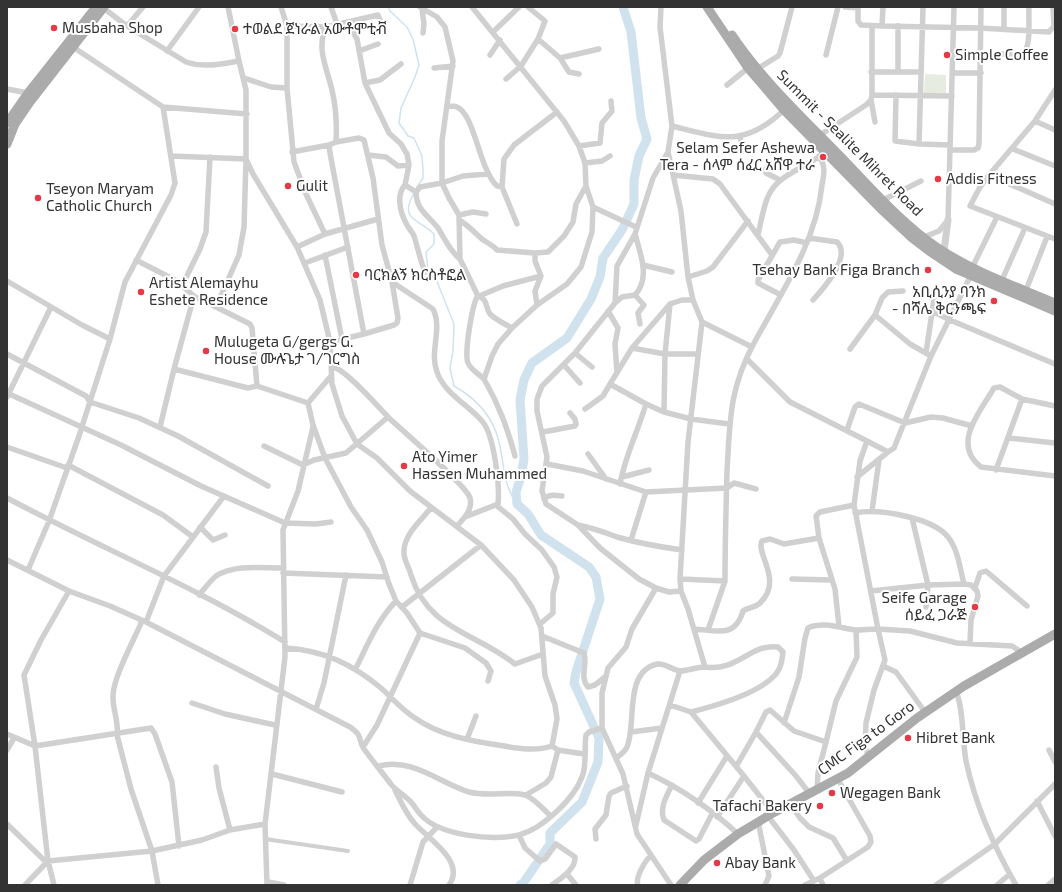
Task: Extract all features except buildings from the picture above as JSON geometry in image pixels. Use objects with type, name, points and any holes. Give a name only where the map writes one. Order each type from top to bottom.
[{"type":"main road","points":[[7,144],[21,114],[73,47],[101,7]]},
{"type":"main road","points":[[7,123],[28,93],[101,7]]},
{"type":"main road","points":[[707,7],[784,110],[804,125],[822,154],[912,238],[935,256],[1055,311]]},
{"type":"main road","name":"Summit - Sealite Mihret Road","points":[[714,7],[753,68],[804,125],[820,135],[883,200],[924,237],[972,272],[1002,280],[1055,303]]},
{"type":"main road","name":"CMC Figa to Goro","points":[[680,885],[704,860],[738,834],[772,817],[848,773],[926,712],[1021,652],[1055,634]]},
{"type":"main road","points":[[684,885],[718,853],[772,817],[794,808],[840,783],[957,693],[1055,638]]},
{"type":"street","points":[[101,7],[167,51],[196,66],[210,66],[239,61]]},
{"type":"street","points":[[128,26],[143,7]]},
{"type":"street","points":[[167,51],[199,7]]},
{"type":"street","points":[[216,307],[239,255],[244,227],[247,114],[244,78],[228,7]]},
{"type":"street","points":[[281,7],[287,26],[287,88],[292,152],[306,194],[324,234]]},
{"type":"street","points":[[331,7],[338,24]]},
{"type":"street","points":[[472,7],[557,112],[578,146],[585,163],[586,186],[592,207],[592,232],[581,267],[567,284],[537,305],[512,328],[495,350],[484,379]]},
{"type":"street","points":[[493,32],[519,7]]},
{"type":"street","points":[[506,79],[521,66],[538,38],[545,21],[528,7]]},
{"type":"street","points":[[661,7],[660,27],[672,126],[668,152],[653,178],[636,227],[635,234],[642,265],[642,285],[635,295],[622,297],[615,303],[575,353],[542,386],[539,393],[537,411],[543,432],[547,464],[542,491],[544,499],[552,509],[578,525],[600,548],[639,579],[656,588],[669,592],[681,591]]},
{"type":"street","points":[[727,85],[753,68],[778,56],[792,7]]},
{"type":"street","points":[[826,55],[838,7]]},
{"type":"street","points":[[844,7],[858,8],[858,21],[861,25],[872,27],[898,26],[980,28],[1029,32],[1049,32],[1052,30],[1053,7]]},
{"type":"street","points":[[882,26],[883,7]]},
{"type":"street","points":[[919,144],[922,27],[924,7]]},
{"type":"street","points":[[944,251],[948,220],[954,7]]},
{"type":"street","points":[[896,95],[895,141],[974,150],[978,148],[981,73],[981,7]]},
{"type":"street","points":[[1004,7],[1004,29]]},
{"type":"street","points":[[981,54],[1022,54],[1028,50],[1028,7]]},
{"type":"street","points":[[421,8],[424,24],[423,33]]},
{"type":"street","points":[[421,8],[437,17],[445,27],[453,66],[442,141],[442,183],[446,194],[459,217],[482,239],[492,244],[497,250],[535,253],[548,252],[564,236],[573,222],[576,204],[586,186]]},
{"type":"street","points":[[287,26],[326,27],[379,15],[383,27]]},
{"type":"street","points":[[346,22],[357,39],[365,83],[389,133],[401,144],[407,154],[409,165],[408,186],[400,193],[401,211],[406,224],[414,234],[418,256],[425,272]]},
{"type":"street","points":[[898,26],[898,72]]},
{"type":"street","points":[[326,27],[322,38],[321,50],[332,90],[335,109],[336,142]]},
{"type":"street","points":[[872,27],[871,97],[875,122]]},
{"type":"street","points":[[538,38],[560,58],[569,72],[579,74]]},
{"type":"street","points":[[490,55],[500,40]]},
{"type":"street","points":[[359,50],[378,44]]},
{"type":"street","points":[[73,47],[163,107],[247,114]]},
{"type":"street","points":[[560,58],[599,49]]},
{"type":"street","points":[[365,83],[380,80],[401,64]]},
{"type":"street","points":[[434,68],[453,66]]},
{"type":"street","points":[[871,72],[921,72]]},
{"type":"street","points":[[953,73],[981,73]]},
{"type":"street","points":[[244,78],[272,87],[287,88]]},
{"type":"street","points":[[7,88],[28,93]]},
{"type":"street","points":[[1055,90],[1035,121],[980,187],[970,206],[1055,240]]},
{"type":"street","points":[[820,135],[859,110],[871,97],[896,95],[952,96]]},
{"type":"street","points":[[578,146],[600,143],[602,123],[612,111],[611,101]]},
{"type":"street","points":[[448,106],[457,107],[465,115],[472,128],[488,174],[497,186],[502,187]]},
{"type":"street","points":[[28,570],[49,521],[82,427],[110,339],[122,288],[171,195],[175,183],[163,107]]},
{"type":"street","points":[[672,126],[715,137],[740,137],[764,127],[784,110]]},
{"type":"street","points":[[859,110],[873,114]]},
{"type":"street","points":[[517,224],[502,187],[506,154],[514,145],[557,112]]},
{"type":"street","points":[[1035,121],[1055,130]]},
{"type":"street","points":[[740,137],[743,151]]},
{"type":"street","points":[[292,152],[362,138],[368,155],[382,245],[392,282],[397,323],[379,330],[330,342]]},
{"type":"street","points":[[328,144],[364,334]]},
{"type":"street","points":[[1013,149],[1055,166]]},
{"type":"street","points":[[668,152],[681,211],[688,277],[693,300],[702,322],[691,419],[680,579],[681,591],[705,667]]},
{"type":"street","points":[[708,630],[725,581],[729,424],[736,384],[752,347],[781,295],[808,240],[821,201],[824,166],[822,154],[780,180],[769,194],[758,234]]},
{"type":"street","points":[[368,155],[386,157],[398,166],[409,165]]},
{"type":"street","points":[[171,156],[246,159]]},
{"type":"street","points":[[585,163],[602,161],[610,156]]},
{"type":"street","points":[[182,286],[200,249],[206,232],[210,157]]},
{"type":"street","points":[[246,159],[253,174],[305,263],[320,300],[330,342],[332,367],[331,376],[335,397],[342,416],[357,444],[377,458],[410,491],[481,546],[514,580],[532,607],[540,624],[545,676],[555,705],[557,720],[552,746]]},
{"type":"street","points":[[766,169],[766,174],[780,180]]},
{"type":"street","points":[[488,174],[463,176],[442,183],[420,187],[416,192],[416,200],[421,210],[437,227],[451,251],[460,259],[478,296],[483,298],[492,316],[512,328]]},
{"type":"street","points":[[674,175],[713,179],[727,191],[738,210],[758,234],[772,255]]},
{"type":"street","points":[[989,175],[1055,204]]},
{"type":"street","points":[[883,200],[921,180]]},
{"type":"street","points":[[408,186],[416,192]]},
{"type":"street","points":[[592,207],[636,227]]},
{"type":"street","points":[[459,217],[468,212],[486,214]]},
{"type":"street","points":[[459,217],[460,259]]},
{"type":"street","points":[[857,477],[894,448],[905,423],[929,354],[950,320],[997,217]]},
{"type":"street","points":[[296,247],[324,234],[378,219]]},
{"type":"street","points":[[924,237],[939,231],[948,220]]},
{"type":"street","points":[[688,277],[707,271],[713,267],[748,221]]},
{"type":"street","points":[[1002,280],[1025,228]]},
{"type":"street","points":[[615,303],[617,266],[635,234]]},
{"type":"street","points":[[1026,290],[1047,237]]},
{"type":"street","points":[[781,295],[758,283],[758,280],[780,242],[794,240],[837,242],[840,245],[841,250],[835,273],[813,300]]},
{"type":"street","points":[[305,263],[348,247]]},
{"type":"street","points":[[535,253],[535,261],[541,276],[535,291],[537,305]]},
{"type":"street","points":[[325,255],[342,339]]},
{"type":"street","points":[[136,260],[182,286],[194,296],[250,324],[252,328],[257,386]]},
{"type":"street","points":[[642,265],[672,272]]},
{"type":"street","points":[[478,296],[484,295],[503,286],[541,276]]},
{"type":"street","points":[[7,281],[50,307],[110,339]]},
{"type":"street","points":[[392,282],[430,306],[436,315],[437,324],[434,355],[437,374],[450,392],[470,408],[487,428],[496,475],[499,502],[496,505],[465,517],[456,526]]},
{"type":"street","points":[[850,349],[875,315],[878,304],[885,295],[888,292],[902,291]]},
{"type":"street","points":[[635,295],[644,305],[638,313],[640,324]]},
{"type":"street","points":[[160,427],[194,296]]},
{"type":"street","points":[[478,296],[470,330],[467,358],[471,368],[484,379],[499,405],[508,428],[515,456]]},
{"type":"street","points":[[929,354],[934,299]]},
{"type":"street","points":[[584,409],[599,399],[632,348],[670,304],[682,300],[693,300]]},
{"type":"street","points":[[664,412],[665,354],[670,304]]},
{"type":"street","points":[[50,307],[7,395],[82,427],[224,496],[285,523],[316,524],[331,522]]},
{"type":"street","points":[[608,311],[618,328],[614,344],[617,372]]},
{"type":"street","points":[[932,311],[1055,364]]},
{"type":"street","points":[[875,315],[910,344],[929,354]]},
{"type":"street","points":[[702,322],[752,347]]},
{"type":"street","points":[[632,348],[665,354],[698,354]]},
{"type":"street","points":[[575,353],[592,367]]},
{"type":"street","points":[[7,354],[86,396],[90,402],[139,418],[160,427],[268,486]]},
{"type":"street","points":[[746,359],[790,402],[888,452]]},
{"type":"street","points":[[564,365],[580,383]]},
{"type":"street","points":[[332,367],[341,370],[388,417],[454,478],[469,495],[470,504],[465,517]]},
{"type":"street","points":[[174,369],[248,388],[257,386],[308,403]]},
{"type":"street","points":[[308,403],[331,376]]},
{"type":"street","points":[[610,384],[664,412],[691,419],[729,424]]},
{"type":"street","points":[[1055,406],[1022,399],[1000,387],[994,388],[972,426],[966,442],[971,457],[981,467],[1055,476]]},
{"type":"street","points":[[996,470],[1022,399]]},
{"type":"street","points":[[308,403],[313,425],[325,458],[351,507],[367,530],[382,562],[396,602],[402,607],[420,633],[454,644],[471,652],[490,668],[491,674],[488,681]]},
{"type":"street","points":[[620,484],[627,454],[640,424],[646,404]]},
{"type":"street","points":[[847,430],[854,407],[859,404],[905,423],[931,417],[943,418],[972,426]]},
{"type":"street","points":[[543,432],[575,426],[575,419],[570,413]]},
{"type":"street","points":[[264,446],[303,465],[346,453],[388,417]]},
{"type":"street","points":[[284,885],[268,884],[265,824],[272,774],[275,725],[285,645],[283,570],[285,523],[289,517],[298,491],[313,425]]},
{"type":"street","points":[[1008,438],[1055,443]]},
{"type":"street","points":[[867,441],[862,452],[857,477],[854,505],[884,654],[883,666],[874,690],[866,723],[865,748],[869,756]]},
{"type":"street","points":[[7,447],[68,467],[163,515],[193,537]]},
{"type":"street","points":[[588,454],[607,480]]},
{"type":"street","points":[[872,512],[879,460]]},
{"type":"street","points":[[547,464],[583,471],[646,492],[727,488],[734,483],[756,489]]},
{"type":"street","points":[[622,477],[650,470]]},
{"type":"street","points":[[631,540],[646,492]]},
{"type":"street","points":[[158,885],[152,851],[133,796],[117,734],[118,727],[112,696],[114,688],[164,576],[224,496]]},
{"type":"street","points":[[544,499],[546,496],[562,496]]},
{"type":"street","points":[[7,498],[49,521],[164,576],[247,619],[285,645],[329,657],[356,668],[390,696],[403,709],[425,725],[467,739],[533,750],[552,746],[558,750],[584,754]]},
{"type":"street","points":[[496,505],[513,519],[525,534],[542,550],[549,558],[556,572],[556,584],[553,594],[553,613],[540,624]]},
{"type":"street","points":[[839,626],[835,589],[819,538],[817,513],[854,505]]},
{"type":"street","points":[[431,508],[409,535],[404,552],[419,594],[429,608],[445,623],[498,652],[515,664],[543,654]]},
{"type":"street","points":[[855,513],[872,512],[912,518],[943,530],[954,548],[964,584]]},
{"type":"street","points":[[912,518],[928,585],[926,607]]},
{"type":"street","points":[[578,525],[600,529],[617,537],[682,550]]},
{"type":"street","points":[[200,527],[213,540],[225,535]]},
{"type":"street","points":[[694,630],[723,631],[735,627],[739,623],[743,611],[760,603],[770,587],[770,580],[761,545],[762,541],[770,539],[784,544],[819,538]]},
{"type":"street","points":[[402,607],[481,546]]},
{"type":"street","points":[[7,560],[69,591],[110,606],[144,621],[280,690],[359,734],[363,747],[379,766],[395,790],[406,812],[427,836],[443,851],[452,866],[454,877],[449,885]]},
{"type":"street","points":[[199,594],[212,580],[223,573],[244,569],[387,577]]},
{"type":"street","points":[[970,643],[971,620],[978,596],[975,588],[980,573],[986,571],[1027,606]]},
{"type":"street","points":[[316,709],[324,683],[346,575]]},
{"type":"street","points":[[680,579],[725,581]]},
{"type":"street","points":[[792,579],[832,580]]},
{"type":"street","points":[[871,591],[928,585],[964,584],[975,588]]},
{"type":"street","points":[[656,588],[632,629],[626,646],[612,660],[605,677],[602,693],[600,728],[616,758],[626,786],[637,834],[671,885]]},
{"type":"street","points":[[54,885],[47,862],[35,746],[24,675],[41,640],[69,591]]},
{"type":"street","points":[[356,668],[375,627],[385,613],[396,602]]},
{"type":"street","points":[[784,723],[799,677],[805,638],[808,628],[813,626],[839,626],[856,630],[878,629],[910,631],[957,643],[1016,646],[1021,652]]},
{"type":"street","points":[[756,732],[796,776],[813,792],[836,701],[857,657],[856,630]]},
{"type":"street","points":[[363,747],[377,724],[420,633]]},
{"type":"street","points":[[542,636],[584,653],[584,680],[588,687],[595,685],[605,677]]},
{"type":"street","points":[[616,758],[627,747],[631,732],[634,691],[636,683],[644,671],[656,664],[668,665],[680,671],[693,667],[722,668],[763,647],[778,647],[783,652],[779,670],[771,679],[744,694],[691,712]]},
{"type":"street","points":[[883,666],[896,672],[926,712]]},
{"type":"street","points":[[636,827],[648,773],[680,671]]},
{"type":"street","points":[[957,693],[966,760],[977,798],[995,844],[1016,885]]},
{"type":"street","points":[[192,703],[225,714],[275,725]]},
{"type":"street","points":[[670,705],[691,712],[727,756],[737,765],[814,880]]},
{"type":"street","points":[[737,765],[768,710],[774,713],[784,723],[804,735],[826,742]]},
{"type":"street","points":[[467,739],[476,716]]},
{"type":"street","points":[[7,734],[35,746],[147,728],[154,730],[172,782],[179,846]]},
{"type":"street","points":[[395,790],[411,802],[420,815],[437,827],[462,834],[494,837],[519,835],[534,828],[551,816],[578,786],[583,776],[586,735],[589,732],[600,728]]},
{"type":"street","points":[[631,732],[662,728]]},
{"type":"street","points":[[7,750],[14,738]]},
{"type":"street","points":[[379,766],[392,764],[407,766],[435,775],[469,792],[526,795],[546,783],[551,777],[558,750]]},
{"type":"street","points":[[1049,750],[1055,762]]},
{"type":"street","points":[[698,803],[727,756]]},
{"type":"street","points":[[216,767],[219,788],[230,830]]},
{"type":"street","points":[[648,773],[672,785],[738,834]]},
{"type":"street","points":[[272,774],[342,792]]},
{"type":"street","points":[[717,817],[744,776]]},
{"type":"street","points":[[805,885],[820,878],[868,847],[870,842],[870,836],[840,783]]},
{"type":"street","points":[[936,885],[995,844],[1055,784]]},
{"type":"street","points":[[672,785],[663,806],[662,814],[664,820],[696,841],[699,839],[712,814]]},
{"type":"street","points":[[596,839],[594,833],[595,829],[606,815],[609,796],[611,793],[626,786]]},
{"type":"street","points":[[526,795],[551,816]]},
{"type":"street","points":[[1037,801],[1055,836]]},
{"type":"street","points":[[794,808],[800,818],[809,827],[833,838],[846,860]]},
{"type":"street","points":[[7,824],[47,862]]},
{"type":"street","points":[[25,885],[47,862],[152,851],[179,846],[230,830],[265,824]]},
{"type":"street","points":[[759,826],[769,876],[765,885]]},
{"type":"street","points":[[410,885],[417,867],[420,848],[427,836],[437,827]]},
{"type":"street","points":[[519,835],[525,848],[538,860],[545,859],[556,844],[575,857],[575,861],[566,874],[552,885]]},
{"type":"street","points":[[266,839],[348,851]]},
{"type":"street","points":[[638,885],[637,881],[644,862],[651,856]]},
{"type":"street","points":[[566,874],[576,885]]},
{"type":"street","points":[[997,885],[1010,874]]},
{"type":"street","points":[[820,878],[824,885]]},
{"type":"street","points":[[1048,885],[1055,879]]},
{"type":"shaded area","points":[[925,74],[946,75],[946,94],[924,93]]},
{"type":"waterway","points":[[388,7],[390,11],[407,27],[413,39],[419,65],[401,108],[399,123],[408,136],[414,138],[422,156],[423,178],[417,187]]},
{"type":"waterway","points":[[520,885],[524,882],[550,844],[550,833],[582,802],[598,762],[599,738],[574,683],[576,672],[600,599],[596,577],[589,567],[541,535],[528,514],[517,504],[516,492],[521,477],[524,459],[520,400],[524,380],[532,363],[567,338],[591,299],[600,277],[603,258],[622,230],[634,204],[634,180],[639,156],[647,139],[641,118],[631,32],[623,7]]},
{"type":"waterway","points":[[414,193],[408,209],[413,218],[434,234],[434,244],[426,252],[428,270],[436,279],[454,324],[453,351],[450,368],[454,386],[477,403],[493,424],[499,442],[506,481],[517,504]]},
{"type":"place","name":"Musbaha Shop","points":[[54,28]]},
{"type":"place","name":"ተወልደ ጀነራል አውቶሞቲቭ","points":[[235,29]]},
{"type":"place","name":"Simple Coffee","points":[[947,55]]},
{"type":"place","name":"Selam Sefer Ashewa Tera - ሰላም ሰፈር አሸዋ ተራ","points":[[823,157]]},
{"type":"place","name":"Addis Fitness","points":[[938,179]]},
{"type":"place","name":"Gulit","points":[[288,186]]},
{"type":"place","name":"Tseyon Maryam Catholic Church","points":[[38,198]]},
{"type":"place","name":"Tsehay Bank Figa Branch","points":[[928,270]]},
{"type":"place","name":"ባርክልኝ ክርስቶፎል","points":[[356,275]]},
{"type":"place","name":"Artist Alemayhu Eshete Residence","points":[[141,292]]},
{"type":"place","name":"አቢሲንያ ባንክ - በሻሌ ቅርንጫፍ","points":[[994,301]]},
{"type":"place","name":"Mulugeta G/gergs G. House ሙሉጌታ ገ/ገርግስ","points":[[206,351]]},
{"type":"place","name":"Ato Yimer Hassen Muhammed","points":[[404,466]]},
{"type":"place","name":"Seife Garage ሰይፈ ጋራጅ","points":[[975,607]]},
{"type":"place","name":"Hibret Bank","points":[[908,738]]},
{"type":"place","name":"Wegagen Bank","points":[[832,793]]},
{"type":"place","name":"Tafachi Bakery","points":[[820,806]]},
{"type":"place","name":"Abay Bank","points":[[717,863]]}]
